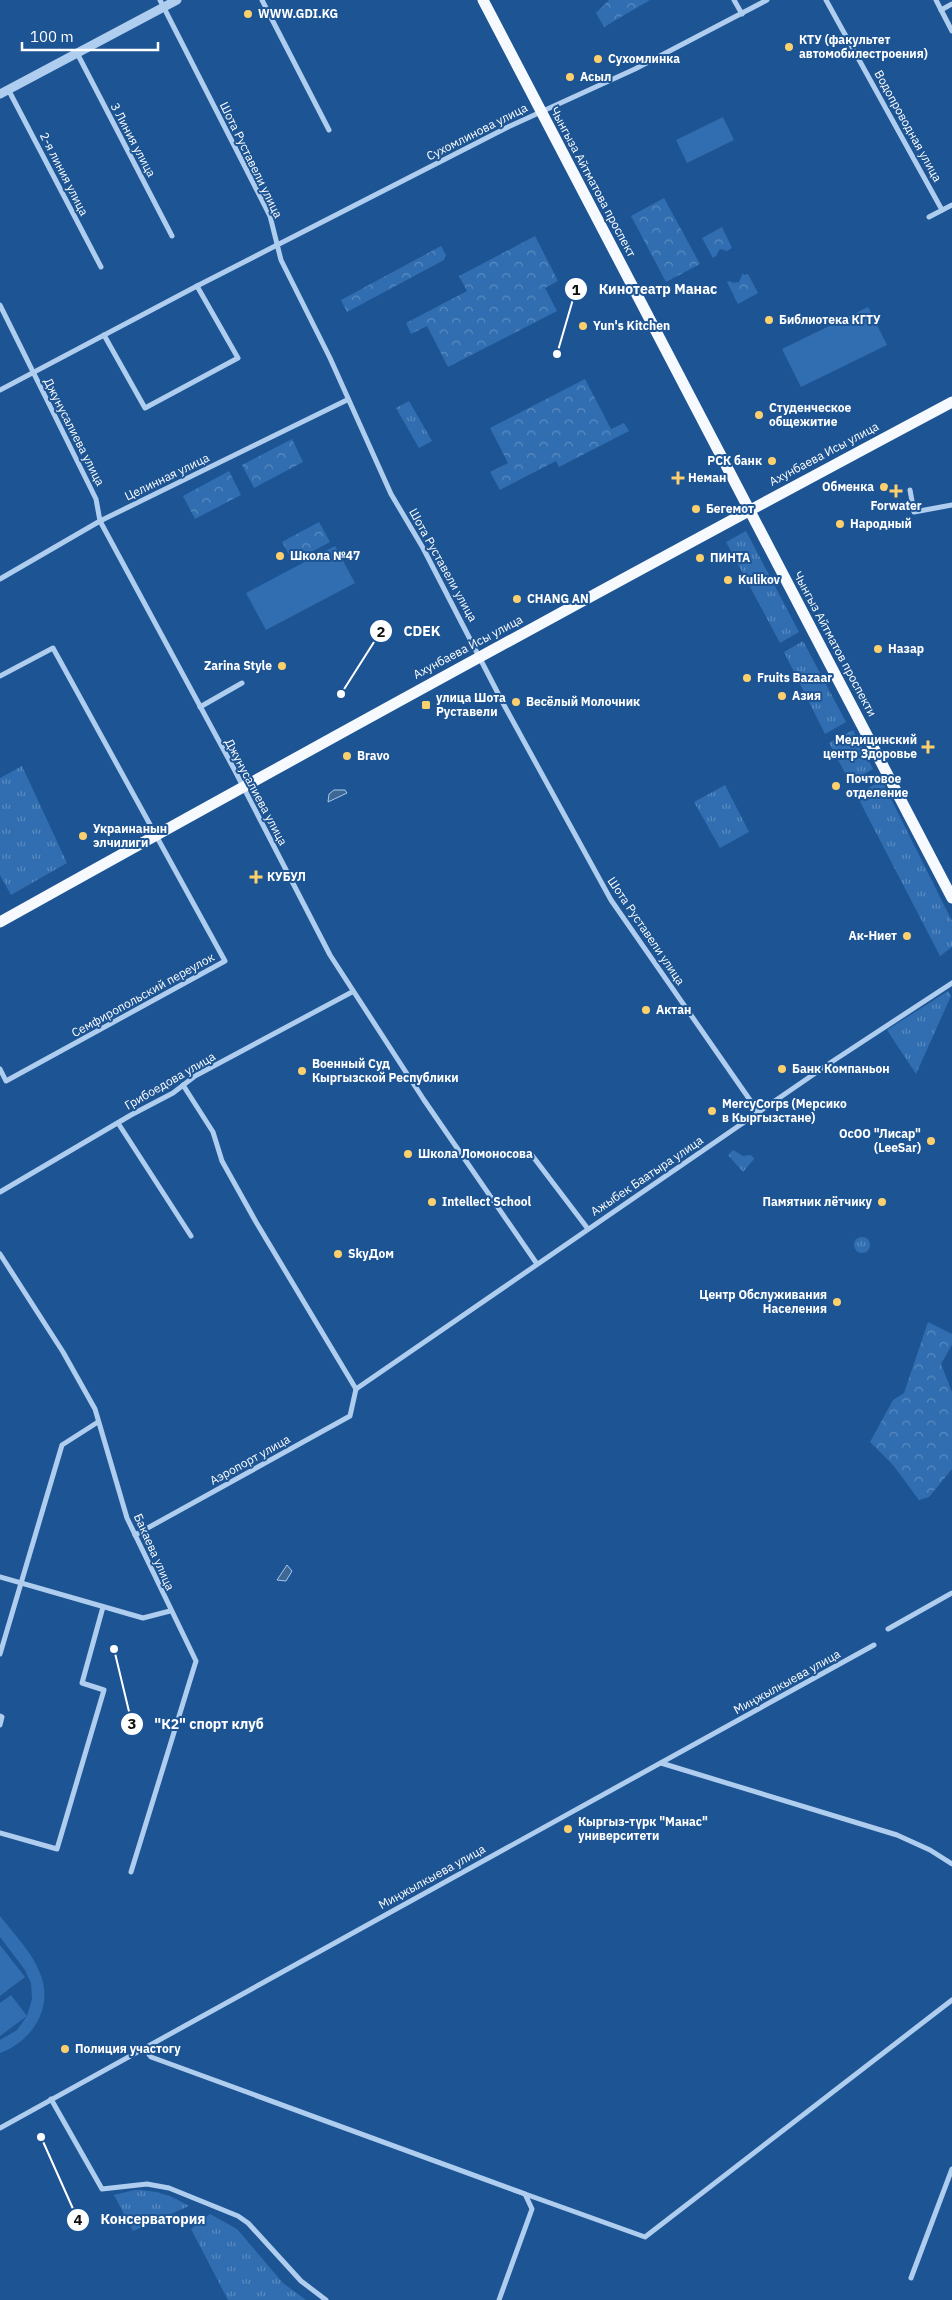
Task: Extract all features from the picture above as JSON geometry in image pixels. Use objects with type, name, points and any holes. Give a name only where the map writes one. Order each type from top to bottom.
[{"type":"main road","name":"Чынгыза Айтматова проспект","points":[[483,0],[749,509]]},
{"type":"main road","name":"Ахунбаева Исы улица","points":[[0,922],[242,786],[749,509],[952,402]]},
{"type":"main road","name":"Чынгыз Айтматов проспекти","points":[[749,509],[952,898]]},
{"type":"street","points":[[4,91],[76,53],[162,3],[177,0]]},
{"type":"street","points":[[262,0],[329,130]]},
{"type":"street","points":[[734,0],[742,14]]},
{"type":"street","name":"Сухомлинова улица","points":[[0,390],[197,286],[541,111],[635,69],[768,0]]},
{"type":"street","name":"Водопроводная улица","points":[[826,0],[903,136],[942,210]]},
{"type":"street","points":[[936,0],[952,31]]},
{"type":"street","name":"Шота Руставели улица","points":[[162,3],[270,216],[281,260],[330,358],[392,494],[423,548],[504,705],[611,900],[759,1112]]},
{"type":"street","points":[[941,10],[952,4]]},
{"type":"street","name":"3 Линия улица","points":[[76,53],[172,236]]},
{"type":"street","name":"2-я линия улица","points":[[4,91],[101,267]]},
{"type":"street","points":[[929,217],[952,205]]},
{"type":"street","points":[[104,335],[145,408],[238,358],[197,286]]},
{"type":"street","name":"Джунусалиева улица","points":[[0,305],[96,499],[100,521],[200,706],[330,955],[352,992],[424,1100],[537,1264]]},
{"type":"street","name":"Целинная улица","points":[[0,579],[100,521],[348,400]]},
{"type":"street","points":[[910,490],[914,512],[952,505]]},
{"type":"street","name":"Семфиропольский переулок","points":[[0,676],[53,648],[225,961],[6,1081],[0,1069]]},
{"type":"street","points":[[200,706],[242,682]]},
{"type":"street","name":"Ажыбек Баатыра улица","points":[[356,1389],[833,1061],[952,983]]},
{"type":"street","name":"Грибоедова улица","points":[[0,1192],[173,1093],[195,1076],[352,992]]},
{"type":"street","points":[[183,1085],[214,1132],[222,1161],[256,1222],[356,1389]]},
{"type":"street","points":[[118,1123],[191,1236]]},
{"type":"street","points":[[531,1154],[588,1229]]},
{"type":"street","name":"Бакаева улица","points":[[0,1254],[63,1352],[95,1409],[128,1518],[170,1611],[196,1661],[131,1872]]},
{"type":"street","name":"Аэропорт улица","points":[[136,1535],[350,1416],[356,1389]]},
{"type":"street","points":[[0,1654],[62,1445],[98,1422]]},
{"type":"street","points":[[0,1577],[143,1618],[170,1611]]},
{"type":"street","points":[[888,1629],[952,1592]]},
{"type":"street","points":[[0,1833],[58,1849],[104,1690],[82,1683],[103,1607]]},
{"type":"street","name":"Миңжылкыева улица","points":[[0,2128],[874,1645]]},
{"type":"street","points":[[0,1716],[2,1716],[0,1725]]},
{"type":"street","points":[[661,1763],[897,1835],[930,1850],[952,1864]]},
{"type":"street","points":[[144,2048],[150,2057],[645,2238],[952,2000]]},
{"type":"street","points":[[51,2099],[102,2189],[147,2184],[169,2188],[238,2216],[253,2228],[301,2281],[326,2300]]},
{"type":"street","points":[[911,2278],[952,2169]]},
{"type":"street","points":[[499,2300],[532,2209],[525,2194],[514,2190]]},
{"type":"green space","points":[[609,0],[650,0],[604,27],[596,13]]},
{"type":"green space","points":[[723,117],[734,140],[687,163],[676,140]]},
{"type":"green space","points":[[664,198],[700,264],[666,282],[631,216]]},
{"type":"green space","points":[[722,227],[732,248],[727,251],[720,249],[713,258],[702,238]]},
{"type":"green space","points":[[535,236],[558,281],[545,288],[557,311],[448,367],[427,326],[411,334],[406,323],[467,291],[459,276]]},
{"type":"green space","points":[[441,246],[446,255],[444,260],[347,312],[341,300]]},
{"type":"green space","points":[[743,273],[744,275],[748,274],[758,293],[738,304],[727,282],[739,282]]},
{"type":"green space","points":[[868,307],[887,345],[801,387],[782,349]]},
{"type":"green space","points":[[585,379],[611,429],[624,423],[629,431],[559,467],[556,461],[500,490],[490,472],[508,463],[490,428]]},
{"type":"green space","points":[[409,401],[432,441],[419,448],[396,408]]},
{"type":"green space","points":[[292,439],[303,462],[254,488],[242,465]]},
{"type":"green space","points":[[229,471],[241,495],[195,519],[183,496]]},
{"type":"green space","points":[[319,522],[330,542],[293,562],[282,542]]},
{"type":"green space","points":[[746,531],[799,632],[780,643],[726,542]]},
{"type":"green space","points":[[335,546],[355,583],[266,630],[246,593]]},
{"type":"green space","points":[[803,641],[846,722],[825,734],[784,652]]},
{"type":"green space","points":[[853,730],[873,769],[850,782],[829,743]]},
{"type":"green space","points":[[22,766],[67,863],[11,895],[0,875],[0,778]]},
{"type":"green space","points":[[882,781],[952,921],[952,947],[940,956],[856,794]]},
{"type":"green space","points":[[725,785],[749,832],[720,848],[694,802]]},
{"type":"green space","points":[[948,991],[951,996],[916,1074],[887,1030]]},
{"type":"green space","points":[[733,1150],[743,1156],[751,1155],[754,1159],[743,1172],[728,1155]]},
{"type":"green space","points":[[862,1237],[870,1245],[862,1253],[854,1245]]},
{"type":"green space","points":[[928,1322],[952,1334],[952,1345],[941,1364],[952,1392],[952,1469],[929,1497],[919,1500],[893,1465],[870,1442],[893,1400],[904,1393]]},
{"type":"green space","points":[[0,1916],[37,1965],[44,1986],[44,1998],[38,2021],[31,2031],[12,2048],[0,2053],[0,2040],[17,2030],[27,2016],[32,1999],[31,1983],[25,1970],[0,1937]]},
{"type":"green space","points":[[0,1945],[25,1977],[0,1996]]},
{"type":"green space","points":[[11,1995],[27,2016],[0,2036],[0,2003]]},
{"type":"green space","points":[[135,2190],[163,2194],[189,2206],[133,2231],[114,2195]]},
{"type":"green space","points":[[210,2214],[237,2229],[283,2283],[306,2300],[228,2300],[191,2229]]},
{"type":"shaded area","points":[[334,790],[345,790],[347,793],[328,802],[329,794]]},
{"type":"shaded area","points":[[287,1565],[292,1571],[286,1581],[277,1580]]},
{"type":"place","name":"WWW.GDI.KG","points":[[248,14]]},
{"type":"place","name":"КТУ (факультет автомобилестроения)","points":[[789,47]]},
{"type":"place","name":"Сухомлинка","points":[[598,59]]},
{"type":"place","name":"Асыл","points":[[570,77]]},
{"type":"place","name":"Библиотека КГТУ","points":[[769,320]]},
{"type":"place","name":"Yun's Kitchen","points":[[583,326]]},
{"type":"place","name":"Кинотеатр Манас","points":[[557,354]]},
{"type":"place","name":"Студенческое общежитие","points":[[759,415]]},
{"type":"place","name":"РСК банк","points":[[772,461]]},
{"type":"place","name":"Неман","points":[[678,478]]},
{"type":"place","name":"Обменка","points":[[884,487]]},
{"type":"place","name":"Forwater","points":[[896,491]]},
{"type":"place","name":"Бегемот","points":[[696,509]]},
{"type":"place","name":"Народный","points":[[840,524]]},
{"type":"place","name":"Школа №47","points":[[280,556]]},
{"type":"place","name":"ПИНТА","points":[[700,558]]},
{"type":"place","name":"Kulikov","points":[[728,580]]},
{"type":"place","name":"CHANG AN","points":[[517,599]]},
{"type":"place","name":"Назар","points":[[878,649]]},
{"type":"place","name":"Zarina Style","points":[[282,666]]},
{"type":"place","name":"Fruits Bazaar","points":[[747,678]]},
{"type":"place","name":"CDEK","points":[[341,694]]},
{"type":"place","name":"Азия","points":[[782,696]]},
{"type":"place","name":"Весёлый Молочник","points":[[516,702]]},
{"type":"place","name":"улица Шота Руставели","points":[[426,705]]},
{"type":"place","name":"Медицинский центр Здоровье","points":[[928,747]]},
{"type":"place","name":"Bravo","points":[[347,756]]},
{"type":"place","name":"Почтовое отделение","points":[[836,786]]},
{"type":"place","name":"Украинанын элчилиги","points":[[83,836]]},
{"type":"place","name":"КУБУЛ","points":[[256,877]]},
{"type":"place","name":"Ак-Ниет","points":[[907,936]]},
{"type":"place","name":"Актан","points":[[646,1010]]},
{"type":"place","name":"Банк Компаньон","points":[[782,1069]]},
{"type":"place","name":"Военный Суд Кыргызской Республики","points":[[302,1071]]},
{"type":"place","name":"MercyCorps (Мерсико в Кыргызстане)","points":[[712,1111]]},
{"type":"place","name":"ОсОО \"Лисар\" (LeeSar)","points":[[931,1141]]},
{"type":"place","name":"Школа Ломоносова","points":[[408,1154]]},
{"type":"place","name":"Intellect School","points":[[432,1202]]},
{"type":"place","name":"Памятник лётчику","points":[[882,1202]]},
{"type":"place","name":"SkyДом","points":[[338,1254]]},
{"type":"place","name":"Центр Обслуживания Населения","points":[[837,1302]]},
{"type":"place","name":"\"К2\" спорт клуб","points":[[114,1649]]},
{"type":"place","name":"Кыргыз-түрк \"Манас\" университети","points":[[568,1829]]},
{"type":"place","name":"Полиция участогу","points":[[65,2049]]},
{"type":"place","name":"Консерватория","points":[[41,2137]]}]
